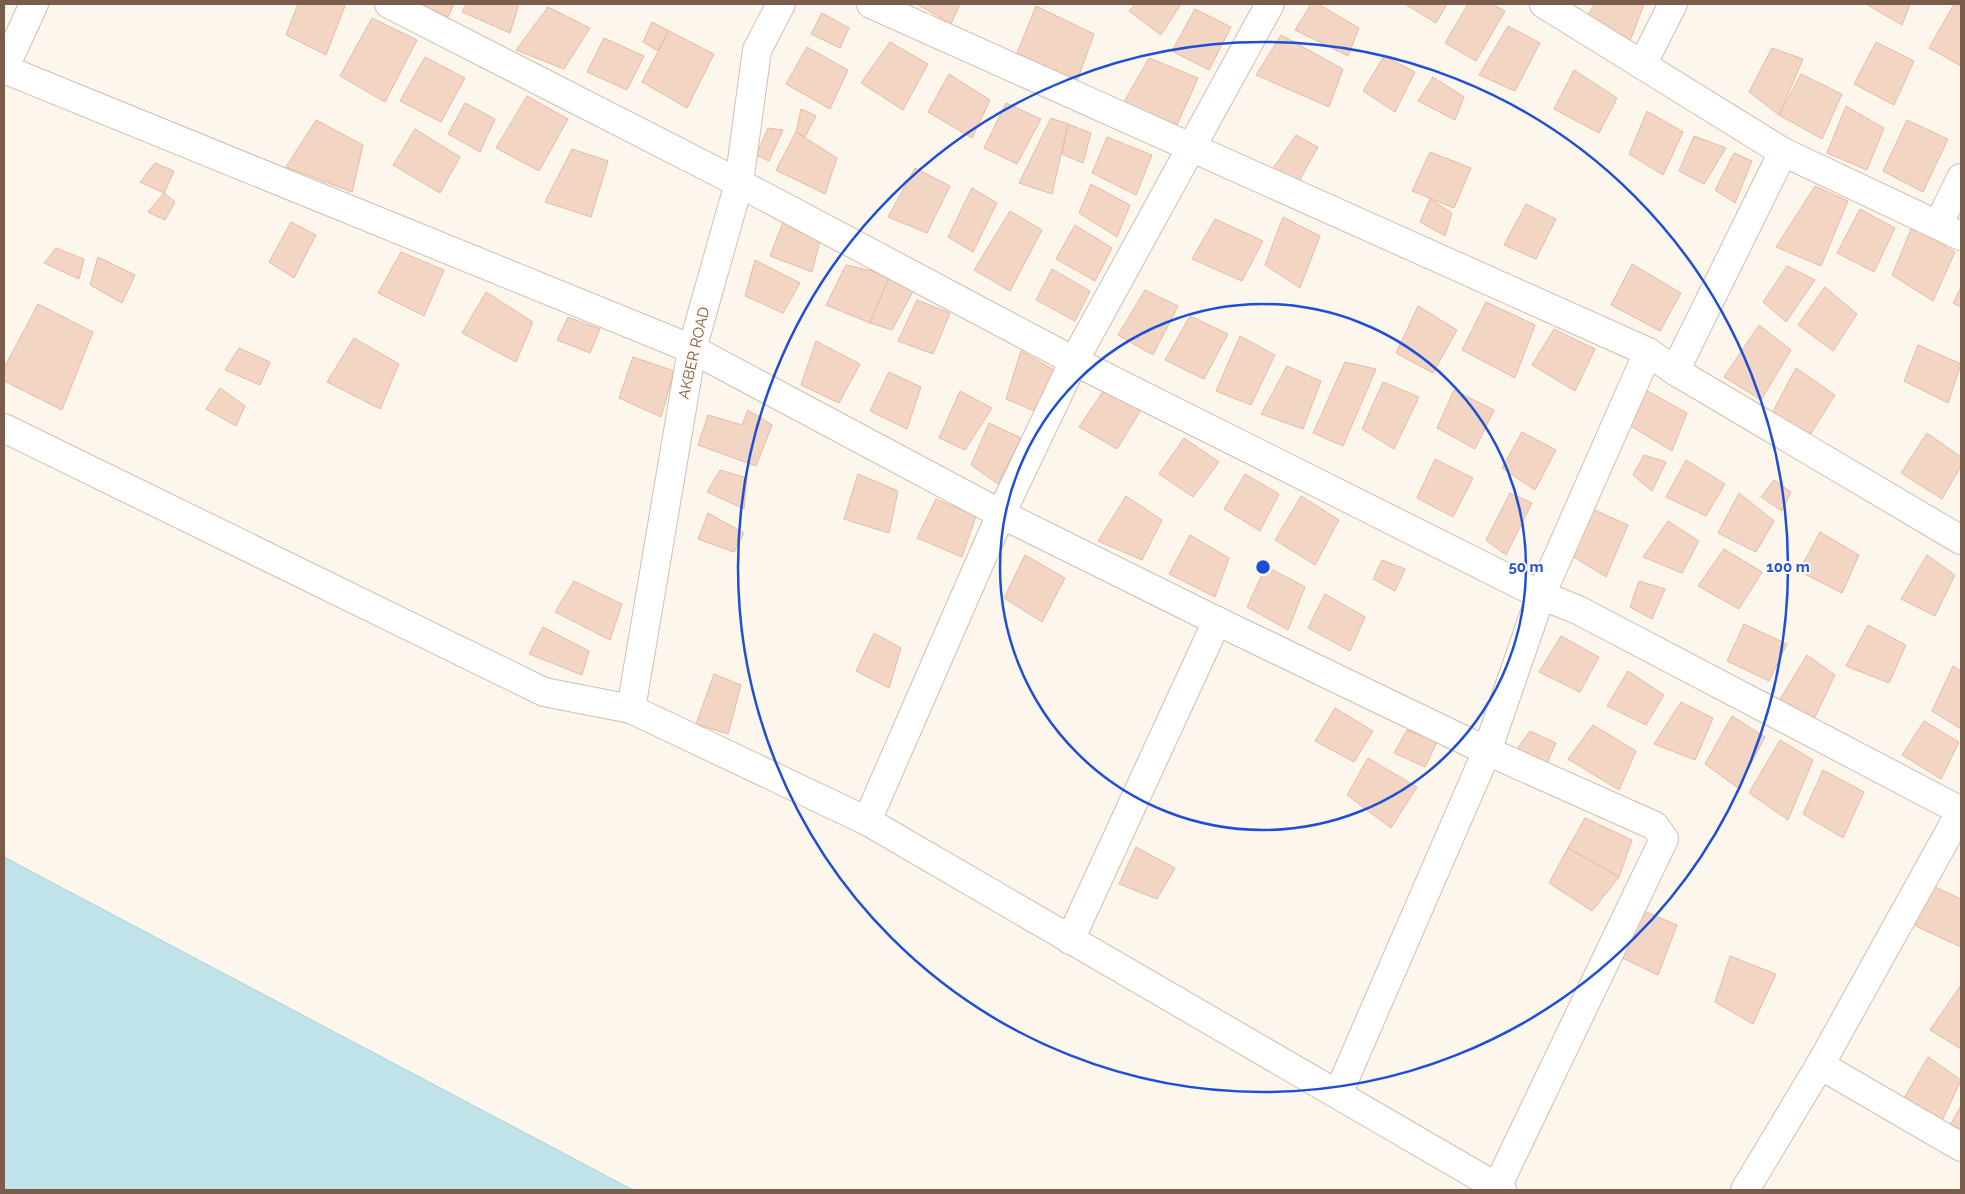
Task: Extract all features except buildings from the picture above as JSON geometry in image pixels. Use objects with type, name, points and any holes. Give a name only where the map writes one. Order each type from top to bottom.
[{"type":"street","points":[[4,428],[544,692],[631,709],[867,820],[1500,1189],[1664,839],[1655,826],[1637,816],[1487,751],[1217,621],[1001,514],[692,349],[4,69],[34,4]]},
{"type":"street","points":[[389,4],[740,183],[1074,361],[1540,595],[1578,610],[1961,811],[1820,1065],[1745,1190]]},
{"type":"street","name":"AKBER ROAD","points":[[631,709],[692,349],[740,183],[757,50],[781,4]]},
{"type":"street","points":[[871,4],[1648,352],[1675,371],[1961,540]]},
{"type":"street","points":[[867,820],[1001,514],[1074,361],[1270,4]]},
{"type":"street","points":[[1544,4],[1783,152],[1949,231],[1961,178]]},
{"type":"street","points":[[1642,65],[1673,4]]},
{"type":"street","points":[[1675,371],[1783,152]]},
{"type":"street","points":[[1338,1094],[1487,751],[1540,595],[1648,352]]},
{"type":"street","points":[[1070,940],[1217,621]]},
{"type":"street","points":[[1820,1065],[1961,1147]]},
{"type":"water","points":[[4,857],[633,1190],[4,1190]]}]
